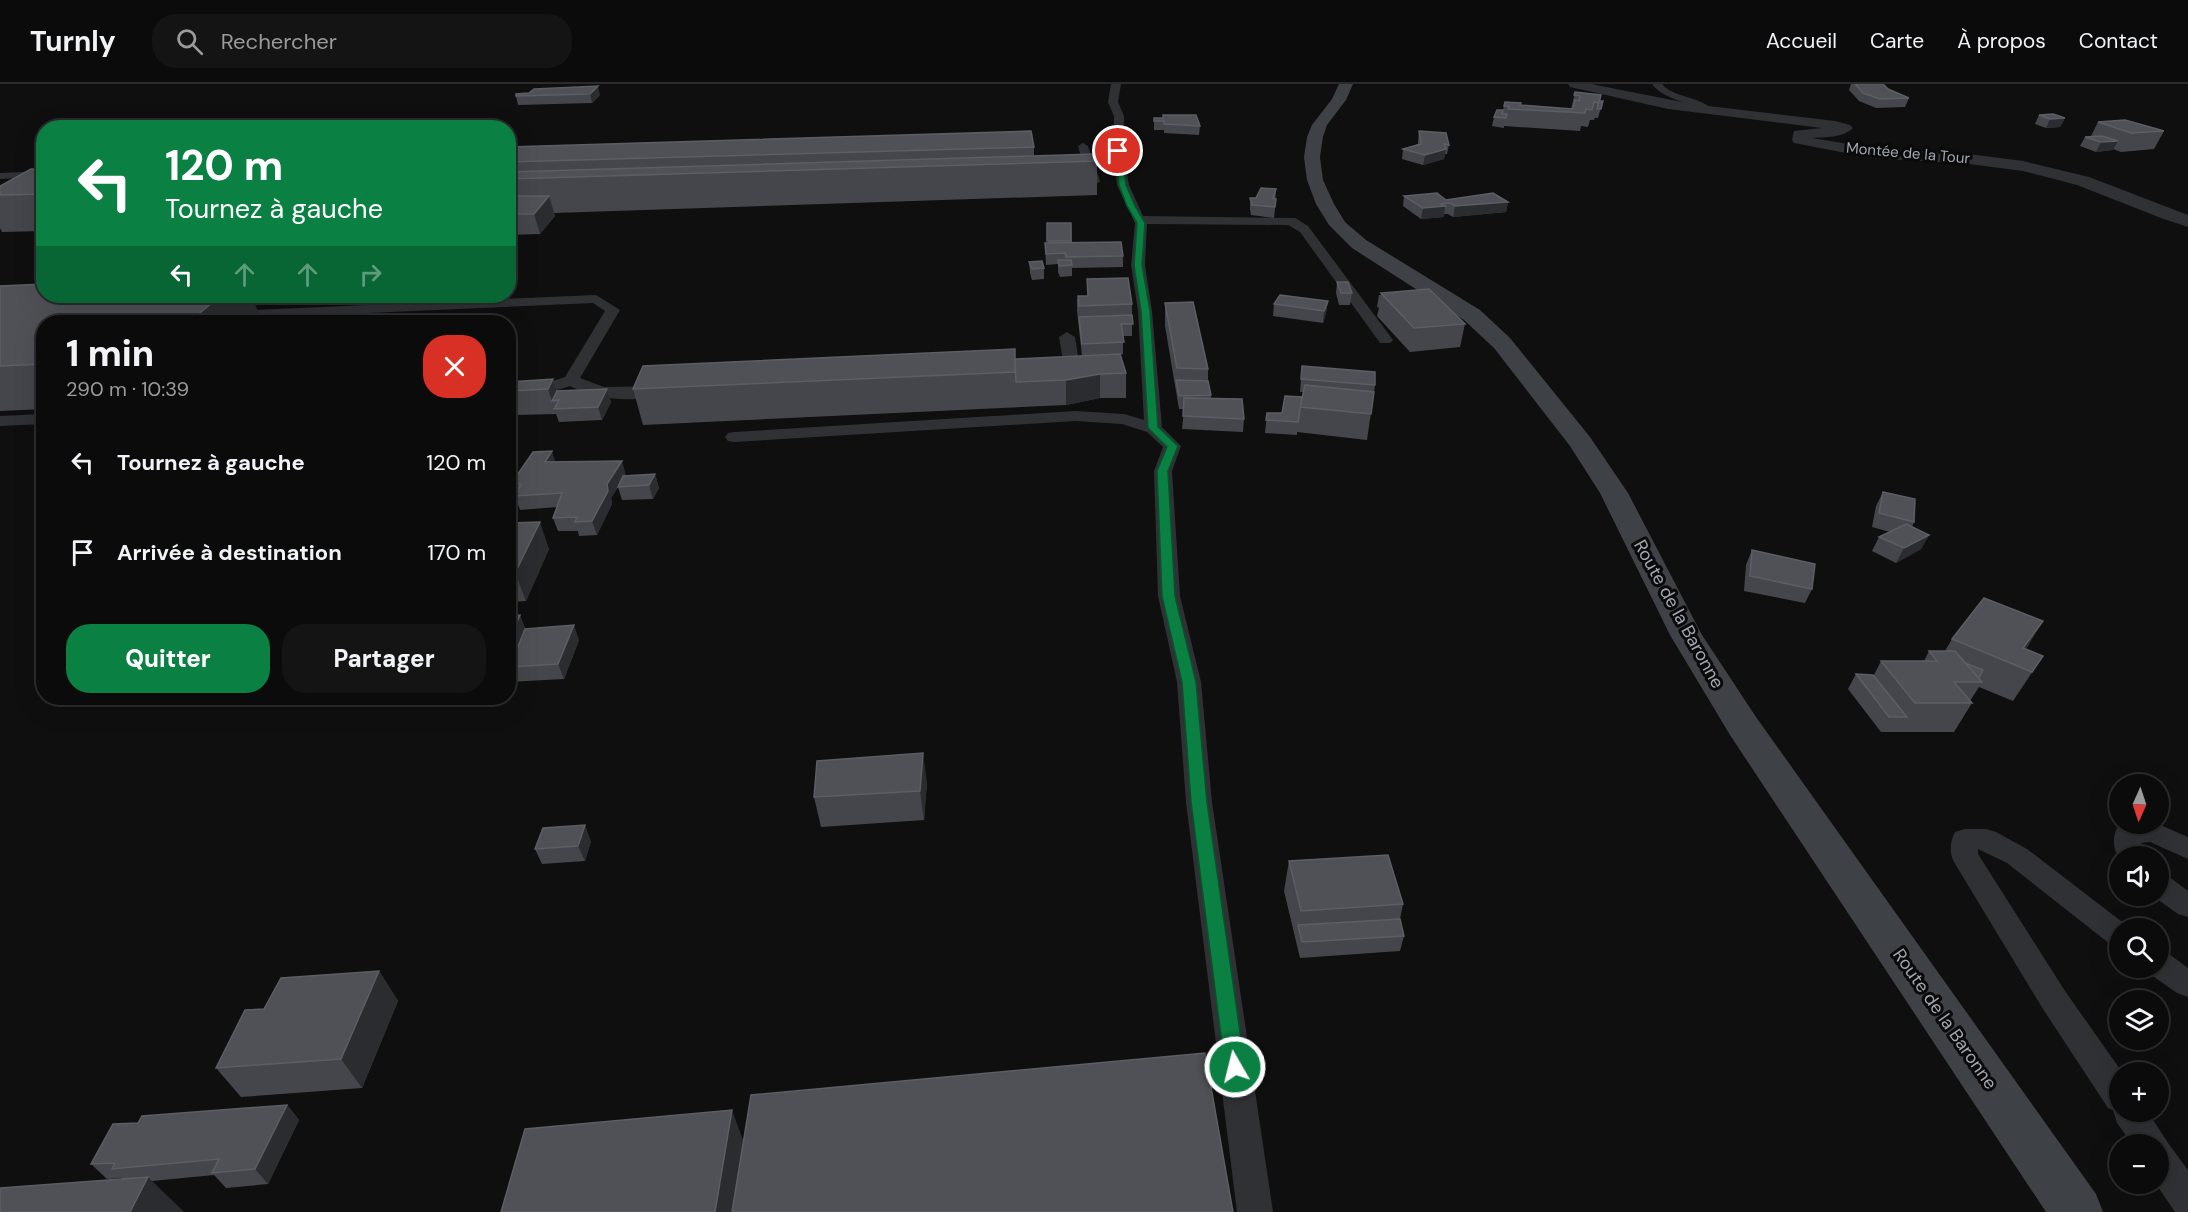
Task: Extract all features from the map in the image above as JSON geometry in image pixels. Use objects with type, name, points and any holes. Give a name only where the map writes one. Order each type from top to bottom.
[{"type":"main road","name":"Route de la Baronne","points":[[1346,84],[1339,100],[1320,124],[1312,157],[1315,180],[1325,204],[1338,225],[1359,244],[1480,322],[1502,343],[1581,443],[1614,493],[1686,635],[1743,726],[2077,1212]]},
{"type":"street","name":"Montée de la Tour","points":[[1575,84],[1630,97],[1763,117],[1815,121],[1845,128],[1832,132],[1799,134],[1800,140],[1835,147],[1894,155],[1950,156],[1993,160],[2042,170],[2106,189],[2158,213],[2188,221]]},
{"type":"lane","points":[[1116,84],[1113,102],[1119,116],[1118,151],[1123,185],[1141,223],[1138,265],[1145,311],[1153,428]]},
{"type":"lane","points":[[1657,84],[1663,92],[1692,100],[1707,109]]},
{"type":"lane","points":[[1083,146],[1095,182],[1083,182]]},
{"type":"lane","points":[[0,176],[36,174]]},
{"type":"lane","points":[[1139,220],[1291,221],[1304,229],[1385,340]]},
{"type":"lane","points":[[516,302],[596,299],[613,310],[571,380],[545,389],[516,392]]},
{"type":"lane","points":[[212,315],[500,303]]},
{"type":"lane","points":[[1040,375],[1052,375],[1072,368],[1067,337]]},
{"type":"lane","points":[[571,380],[585,390],[612,394],[684,391]]},
{"type":"lane","points":[[734,437],[1075,416],[1124,419],[1153,428],[1172,446],[1163,471],[1169,596],[1189,682],[1199,802],[1255,1212]]},
{"type":"lane","points":[[0,421],[36,419]]},
{"type":"lane","points":[[2128,846],[2127,835],[2153,832],[2188,849]]},
{"type":"lane","points":[[2109,927],[2018,856],[1986,839],[1965,839],[1964,855],[2054,1000],[2109,1081]]},
{"type":"lane","points":[[2169,892],[2188,906]]},
{"type":"lane","points":[[2169,971],[2188,984]]},
{"type":"lane","points":[[2169,1172],[2188,1200]]},
{"type":"building","points":[[1855,84],[1883,84],[1888,89],[1909,98],[1880,99],[1863,93]]},
{"type":"building","points":[[598,86],[590,94],[516,96],[516,94],[529,93],[534,89]]},
{"type":"building","points":[[1575,92],[1601,95],[1599,103],[1594,102],[1592,110],[1586,109],[1585,113],[1508,109],[1509,106],[1504,106],[1505,102],[1573,109],[1575,100],[1579,101],[1580,96],[1574,95]]},
{"type":"building","points":[[1599,101],[1603,101],[1601,109],[1597,109]]},
{"type":"building","points":[[1497,110],[1503,110],[1502,114],[1507,114],[1506,118],[1494,117]]},
{"type":"building","points":[[2053,114],[2065,118],[2050,119],[2039,115]]},
{"type":"building","points":[[1163,115],[1196,115],[1200,126],[1164,124],[1164,121],[1154,121],[1154,118],[1163,118]]},
{"type":"building","points":[[2125,120],[2164,131],[2131,133],[2098,122]]},
{"type":"building","points":[[1031,131],[1034,147],[516,162],[516,147]]},
{"type":"building","points":[[1419,131],[1446,133],[1449,145],[1444,144],[1446,149],[1425,155],[1403,149],[1421,144]]},
{"type":"building","points":[[2102,136],[2118,141],[2101,142],[2085,137]]},
{"type":"building","points":[[1094,154],[1097,161],[516,179],[516,172]]},
{"type":"building","points":[[31,169],[36,169],[36,194],[0,195],[0,186]]},
{"type":"building","points":[[1261,188],[1276,189],[1273,198],[1276,199],[1275,207],[1252,205],[1250,198],[1256,198]]},
{"type":"building","points":[[1437,193],[1446,200],[1493,193],[1508,202],[1455,206],[1450,203],[1441,204],[1445,206],[1423,208],[1404,196]]},
{"type":"building","points":[[516,196],[549,196],[534,214],[516,214]]},
{"type":"building","points":[[1047,223],[1071,223],[1071,241],[1047,241]]},
{"type":"building","points":[[1121,242],[1123,256],[1066,257],[1065,253],[1046,254],[1045,243]]},
{"type":"building","points":[[1058,260],[1071,260],[1072,265],[1059,266]]},
{"type":"building","points":[[1042,261],[1044,268],[1032,269],[1029,262]]},
{"type":"building","points":[[1128,278],[1132,304],[1079,306],[1078,296],[1088,296],[1087,279]]},
{"type":"building","points":[[1337,282],[1348,282],[1352,293],[1341,293]]},
{"type":"building","points":[[36,284],[36,303],[212,303],[197,315],[36,315],[36,364],[0,366],[0,286]]},
{"type":"building","points":[[1429,289],[1465,324],[1414,328],[1381,293]]},
{"type":"building","points":[[1280,295],[1328,301],[1324,311],[1274,304]]},
{"type":"building","points":[[1193,302],[1208,369],[1177,368],[1165,303]]},
{"type":"building","points":[[1132,315],[1133,324],[1121,324],[1124,342],[1082,344],[1079,317]]},
{"type":"building","points":[[1015,349],[1015,372],[633,389],[643,366]]},
{"type":"building","points":[[1120,354],[1126,373],[1100,374],[1066,380],[1016,382],[1015,359]]},
{"type":"building","points":[[1302,366],[1375,372],[1375,385],[1301,379]]},
{"type":"building","points":[[553,379],[548,389],[516,391],[516,381]]},
{"type":"building","points":[[1176,380],[1208,381],[1211,395],[1179,396]]},
{"type":"building","points":[[1305,385],[1374,392],[1371,414],[1300,407]]},
{"type":"building","points":[[607,389],[598,407],[554,409],[559,400],[552,401],[557,391]]},
{"type":"building","points":[[1285,396],[1302,397],[1298,422],[1266,420],[1267,413],[1282,413]]},
{"type":"building","points":[[1184,398],[1242,399],[1244,419],[1183,416]]},
{"type":"building","points":[[552,451],[545,462],[622,461],[607,484],[608,491],[592,521],[575,522],[577,517],[553,518],[562,493],[516,496],[521,484],[516,484],[516,477],[533,452]]},
{"type":"building","points":[[655,474],[649,485],[618,487],[623,476]]},
{"type":"building","points":[[1883,492],[1915,499],[1914,522],[1879,513]]},
{"type":"building","points":[[540,522],[516,571],[516,523]]},
{"type":"building","points":[[1906,524],[1929,535],[1904,548],[1879,537]]},
{"type":"building","points":[[1752,550],[1815,564],[1812,589],[1750,576]]},
{"type":"building","points":[[1984,598],[2043,621],[2023,648],[2043,656],[2032,672],[1952,639]]},
{"type":"building","points":[[574,625],[558,664],[516,667],[516,652],[525,629]]},
{"type":"building","points":[[1929,651],[1955,651],[1982,682],[1954,682],[1972,703],[1915,703],[1881,661],[1937,661]]},
{"type":"building","points":[[1965,663],[1983,670],[1979,678]]},
{"type":"building","points":[[1856,674],[1873,675],[1907,717],[1889,717]]},
{"type":"building","points":[[923,753],[920,791],[814,797],[817,761]]},
{"type":"building","points":[[585,825],[578,846],[535,849],[543,828]]},
{"type":"building","points":[[1388,855],[1403,904],[1301,911],[1289,861]]},
{"type":"building","points":[[1400,919],[1404,936],[1302,942],[1298,925]]},
{"type":"building","points":[[379,971],[341,1059],[216,1068],[245,1010],[264,1009],[281,978]]},
{"type":"building","points":[[1205,1053],[1233,1212],[732,1212],[751,1095]]},
{"type":"building","points":[[287,1105],[255,1169],[212,1173],[219,1159],[112,1169],[115,1163],[91,1164],[113,1124],[138,1123],[142,1116]]},
{"type":"building","points":[[732,1110],[715,1212],[501,1212],[525,1129]]},
{"type":"building","points":[[148,1177],[130,1212],[0,1212],[0,1188]]},
{"type":"route","points":[[1118,151],[1123,185],[1141,223],[1138,265],[1145,311],[1153,428],[1172,446],[1163,471],[1169,596],[1189,682],[1199,802],[1235,1067]]}]
